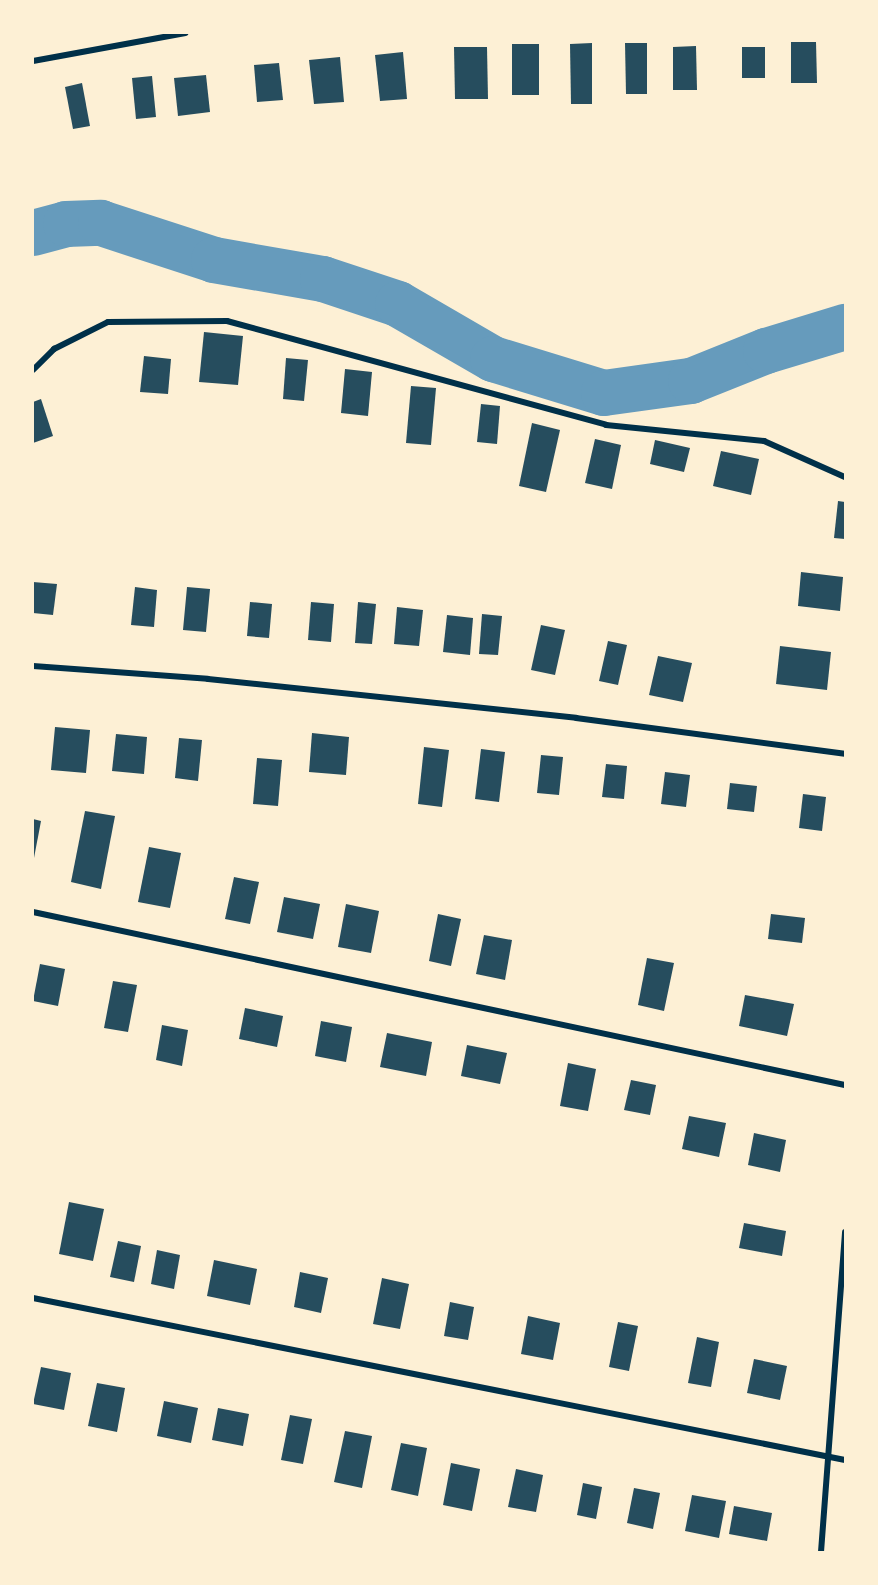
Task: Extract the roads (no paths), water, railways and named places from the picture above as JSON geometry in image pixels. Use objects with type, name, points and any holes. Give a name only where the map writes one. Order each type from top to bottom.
[{"type":"street","points":[[33,61],[185,33]]},
{"type":"street","points":[[33,370],[54,349],[108,322],[226,321],[606,425],[764,441],[845,477]]},
{"type":"street","points":[[33,666],[208,679],[576,718],[845,754]]},
{"type":"street","points":[[33,912],[845,1084]]},
{"type":"street","points":[[821,1552],[830,1457],[845,1232]]},
{"type":"street","points":[[33,1298],[845,1460]]},
{"type":"waterway","points":[[33,233],[66,224],[101,223],[214,260],[323,279],[398,304],[493,359],[604,393],[691,381],[766,351],[845,327]]}]
